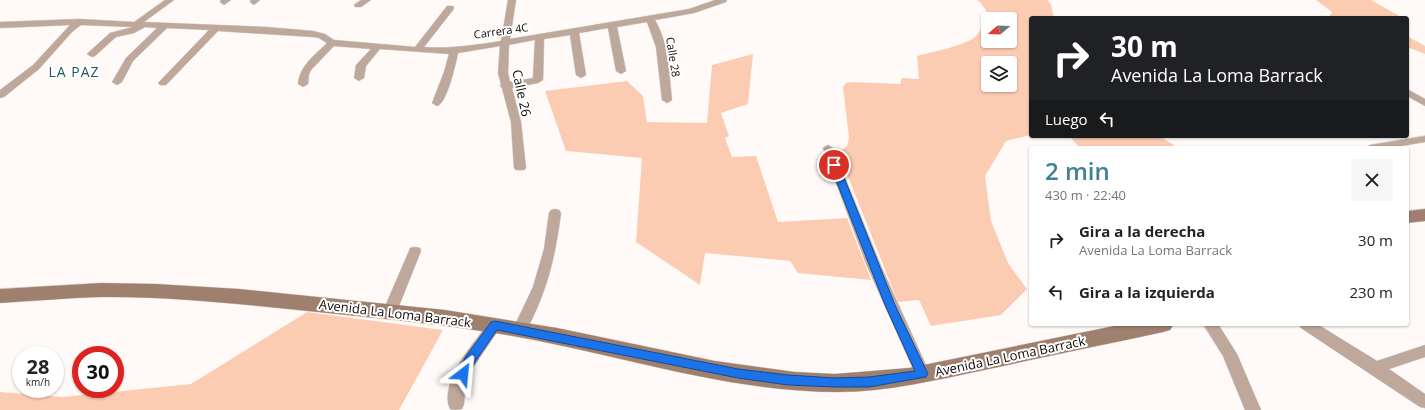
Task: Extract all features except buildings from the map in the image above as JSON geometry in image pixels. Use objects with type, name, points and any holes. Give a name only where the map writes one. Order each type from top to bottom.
[{"type":"main road","points":[[1409,217],[1425,215]]},
{"type":"main road","name":"Avenida La Loma Barrack","points":[[0,296],[99,290],[150,291],[252,298],[390,311],[520,329],[738,374],[788,380],[834,383],[869,382],[922,374],[1153,326]]},
{"type":"street","points":[[92,54],[113,35],[130,31],[141,25],[170,0]]},
{"type":"street","points":[[358,5],[367,0]]},
{"type":"street","name":"Calle 26","points":[[512,0],[502,73],[516,122],[520,168]]},
{"type":"street","name":"Carrera 4C","points":[[332,43],[417,50],[454,51],[650,19],[691,11],[723,0]]},
{"type":"street","points":[[417,50],[450,8]]},
{"type":"street","name":"Calle 28","points":[[650,19],[656,31],[660,46],[667,100]]},
{"type":"street","points":[[0,95],[36,67],[78,22]]},
{"type":"street","points":[[0,25],[78,22],[300,32],[322,36],[332,43],[307,69],[304,74],[302,84]]},
{"type":"street","points":[[117,82],[129,60],[164,26]]},
{"type":"street","points":[[612,26],[622,71]]},
{"type":"street","points":[[163,83],[216,28]]},
{"type":"street","points":[[574,32],[581,74]]},
{"type":"street","points":[[505,86],[538,80],[540,38]]},
{"type":"street","points":[[359,78],[361,64],[378,46]]},
{"type":"street","points":[[437,103],[449,72],[454,51]]},
{"type":"street","points":[[1409,93],[1425,104]]},
{"type":"street","points":[[1382,146],[1425,139]]},
{"type":"street","points":[[828,148],[882,285],[922,374]]},
{"type":"street","points":[[520,329],[540,287],[550,249],[555,213]]},
{"type":"street","points":[[390,311],[415,251]]},
{"type":"street","points":[[456,404],[457,387],[470,359],[495,325]]},
{"type":"street","points":[[1211,326],[1230,354],[1252,410]]},
{"type":"street","points":[[1309,326],[1425,402]]},
{"type":"street","points":[[1375,368],[1425,351]]},
{"type":"shaded area","points":[[977,0],[1047,0],[1051,4],[1054,16],[1029,16],[1029,135],[1006,141],[985,176],[991,221],[1008,263],[1027,289],[1001,315],[931,326],[919,300],[898,302],[837,149],[844,149],[847,146],[849,138],[843,87],[846,83],[852,82],[900,84],[902,78],[919,79],[917,56],[963,43],[975,37],[981,27],[981,48],[1017,48],[1017,12],[987,12]]},
{"type":"shaded area","points":[[1316,0],[1371,0],[1399,16],[1330,16],[1332,12]]},
{"type":"shaded area","points":[[1409,37],[1425,46],[1425,54],[1409,48]]},
{"type":"shaded area","points":[[753,54],[748,104],[721,113],[729,136],[725,138],[732,157],[756,156],[778,222],[847,218],[871,280],[798,273],[790,261],[705,253],[700,285],[636,242],[642,158],[566,151],[545,91],[627,81],[643,96],[647,122],[707,123],[712,65]]},
{"type":"shaded area","points":[[1071,138],[1162,138],[1174,145],[1173,146],[1078,146]]},
{"type":"shaded area","points":[[307,312],[443,330],[399,410],[0,410],[0,392],[12,393],[12,398],[64,398],[72,396],[72,398],[124,398],[124,391],[191,384]]},
{"type":"district","name":"LA PAZ","points":[[74,72]]},
{"type":"route","points":[[463,374],[470,359],[495,325],[738,374],[788,380],[834,383],[869,382],[922,374],[890,305],[834,165]]}]
